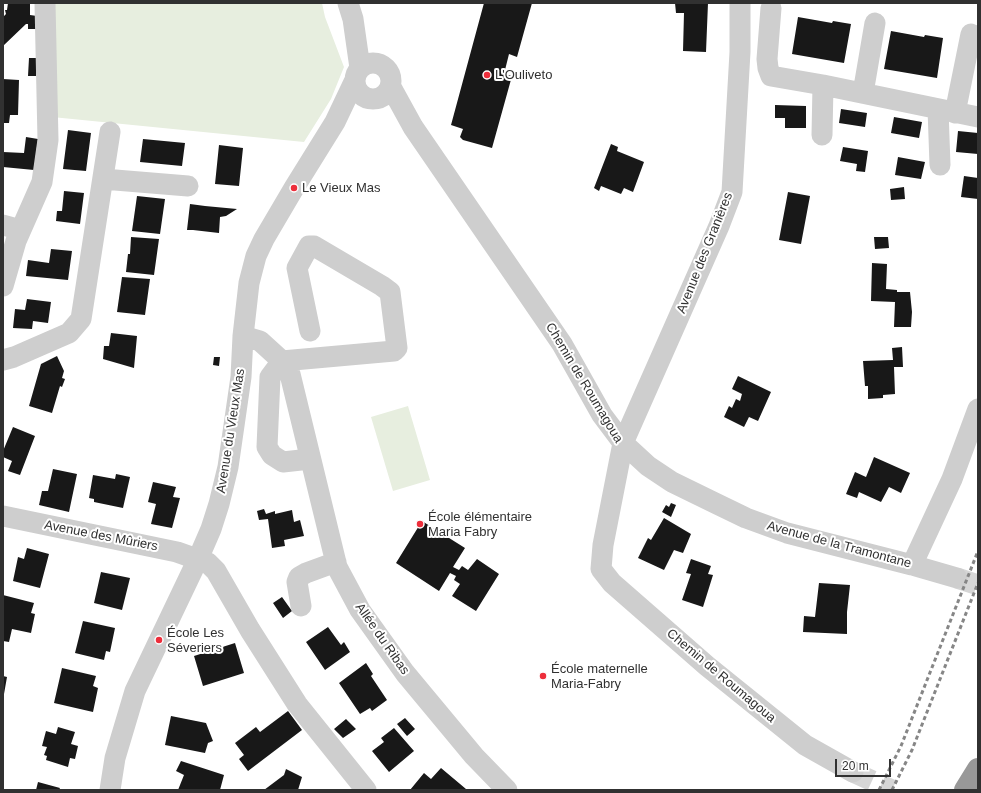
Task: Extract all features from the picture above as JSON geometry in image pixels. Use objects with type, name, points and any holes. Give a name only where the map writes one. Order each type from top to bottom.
[{"type":"highway","points":[[966,790],[978,769]]},
{"type":"street","points":[[3,286],[16,241],[12,227],[42,182],[48,140],[45,3]]},
{"type":"street","name":"Avenue des Granières","points":[[623,443],[719,226],[732,192],[740,52],[740,3]]},
{"type":"street","points":[[771,8],[767,59],[771,76],[823,85],[978,117]]},
{"type":"street","points":[[350,11],[382,65],[390,74],[391,80],[380,95],[366,99],[358,92],[350,11]]},
{"type":"street","points":[[863,93],[876,23]]},
{"type":"street","points":[[940,165],[947,111],[971,34]]},
{"type":"street","points":[[357,75],[371,63],[382,65]]},
{"type":"street","name":"Avenue du Vieux Mas","points":[[110,790],[115,758],[135,691],[198,559],[211,529],[219,504],[228,467],[241,377],[243,336],[249,283],[256,256],[264,239],[294,188],[335,122],[357,75]]},
{"type":"street","points":[[822,135],[823,85]]},
{"type":"street","name":"Chemin de Roumagoua","points":[[380,95],[413,127],[562,344],[602,415],[623,443],[603,544],[601,569],[612,583],[707,666],[805,745],[853,772]]},
{"type":"street","name":"Avenue du Vieux Mas","points":[[335,122],[380,95]]},
{"type":"street","points":[[3,360],[14,357],[69,333],[81,319],[110,132]]},
{"type":"street","points":[[103,179],[188,186]]},
{"type":"street","points":[[243,336],[260,341],[282,361],[394,352],[397,348],[390,292],[314,246],[308,246],[297,268],[310,331]]},
{"type":"street","points":[[282,361],[270,377],[267,447],[272,455],[283,462],[310,459]]},
{"type":"street","name":"Allée du Ribas","points":[[282,361],[290,374],[336,562],[360,610],[405,673],[474,756],[507,790]]},
{"type":"street","points":[[912,565],[952,479],[978,409]]},
{"type":"street","name":"Avenue de la Tramontane","points":[[623,443],[648,466],[672,482],[746,518],[787,533],[957,578]]},
{"type":"street","name":"Avenue des Mûriers","points":[[3,516],[177,552],[198,559]]},
{"type":"street","points":[[198,559],[208,563],[216,571],[250,630],[297,704],[366,790]]},
{"type":"street","points":[[301,606],[297,582],[299,577],[336,562]]},
{"type":"green space","points":[[51,3],[322,3],[325,17],[344,67],[331,99],[304,142],[52,117]]},
{"type":"green space","points":[[408,406],[430,480],[393,491],[371,417]]},
{"type":"building","points":[[8,3],[30,3],[30,15],[37,16],[37,29],[28,29],[28,24],[26,24],[3,46],[3,17],[6,14],[5,10],[7,10]]},
{"type":"building","name":"L'Ouliveto","points":[[484,3],[532,3],[517,57],[509,54],[504,74],[512,76],[492,148],[463,140],[460,137],[463,129],[451,125]]},
{"type":"building","points":[[675,3],[708,3],[706,52],[683,51],[684,13],[676,13]]},
{"type":"building","points":[[798,17],[832,23],[833,21],[851,24],[844,63],[792,54]]},
{"type":"building","points":[[891,31],[924,37],[925,35],[943,38],[937,78],[884,69]]},
{"type":"building","points":[[29,58],[36,58],[36,76],[28,76]]},
{"type":"building","points":[[3,79],[19,80],[18,115],[10,115],[9,123],[3,123]]},
{"type":"building","points":[[775,105],[806,106],[806,128],[785,128],[785,118],[775,118]]},
{"type":"building","points":[[841,109],[867,113],[865,127],[839,123]]},
{"type":"building","points":[[894,117],[922,122],[919,138],[891,133]]},
{"type":"building","points":[[68,130],[91,133],[86,171],[63,169]]},
{"type":"building","points":[[958,131],[978,133],[978,154],[956,152]]},
{"type":"building","points":[[26,137],[38,139],[34,170],[3,167],[3,152],[24,153]]},
{"type":"building","points":[[143,139],[185,143],[182,166],[140,162]]},
{"type":"building","points":[[611,144],[618,147],[617,151],[644,162],[633,192],[624,188],[621,194],[601,186],[599,191],[594,188]]},
{"type":"building","points":[[219,145],[243,148],[239,186],[215,184]]},
{"type":"building","points":[[843,147],[868,151],[865,172],[856,171],[857,164],[840,161]]},
{"type":"building","points":[[898,157],[925,162],[921,179],[895,175]]},
{"type":"building","points":[[964,176],[978,178],[978,199],[961,197]]},
{"type":"building","points":[[904,187],[905,199],[891,200],[890,189]]},
{"type":"building","points":[[64,191],[84,193],[80,224],[56,221],[57,211],[62,211]]},
{"type":"building","points":[[788,192],[810,196],[801,244],[779,240]]},
{"type":"building","points":[[137,196],[165,199],[160,234],[132,231]]},
{"type":"building","points":[[190,204],[237,209],[226,216],[220,217],[219,233],[187,230]]},
{"type":"building","points":[[131,237],[159,239],[154,275],[126,272],[128,254],[130,254]]},
{"type":"building","points":[[874,237],[888,237],[889,248],[875,249]]},
{"type":"building","points":[[51,249],[72,251],[68,280],[26,276],[28,260],[49,263]]},
{"type":"building","points":[[872,263],[887,264],[886,289],[897,290],[897,292],[910,292],[912,312],[911,327],[894,327],[895,302],[871,301]]},
{"type":"building","points":[[122,277],[150,279],[145,315],[117,312]]},
{"type":"building","points":[[27,299],[51,302],[48,323],[33,321],[32,329],[13,328],[15,309],[25,310]]},
{"type":"building","points":[[111,333],[137,336],[134,368],[103,359],[104,346],[109,346]]},
{"type":"building","points":[[902,347],[903,367],[894,367],[895,394],[883,395],[883,398],[868,399],[868,386],[865,386],[863,361],[893,360],[892,348]]},
{"type":"building","points":[[57,356],[64,371],[62,378],[65,379],[62,387],[60,386],[52,413],[29,406],[41,364]]},
{"type":"building","points":[[214,357],[220,357],[219,366],[213,365]]},
{"type":"building","points":[[738,376],[771,392],[758,421],[749,417],[744,427],[724,417],[729,406],[732,408],[736,399],[740,401],[742,394],[732,389]]},
{"type":"building","points":[[13,427],[35,436],[20,475],[8,471],[12,461],[3,457],[3,451]]},
{"type":"building","points":[[874,457],[910,473],[901,493],[889,487],[881,502],[859,492],[857,498],[846,494],[855,472],[866,477]]},
{"type":"building","points":[[53,469],[77,474],[69,512],[39,505],[42,491],[48,491]]},
{"type":"building","points":[[116,474],[130,477],[123,508],[94,502],[94,499],[89,498],[93,475],[115,479]]},
{"type":"building","points":[[153,482],[176,487],[173,497],[180,498],[172,528],[151,524],[156,504],[148,502]]},
{"type":"building","points":[[671,503],[676,505],[671,517],[662,512],[666,505],[669,507]]},
{"type":"building","points":[[264,509],[266,514],[275,511],[275,514],[292,510],[294,522],[300,520],[304,536],[284,540],[285,546],[272,548],[268,519],[259,520],[257,511]]},
{"type":"building","points":[[664,518],[691,534],[683,553],[674,550],[664,570],[638,558],[648,538],[651,540]]},
{"type":"building","points":[[422,521],[465,548],[453,567],[459,570],[462,566],[468,570],[477,559],[499,574],[476,611],[452,596],[460,584],[454,580],[456,576],[450,573],[439,591],[396,563]]},
{"type":"building","points":[[27,548],[49,554],[40,588],[13,581],[18,557],[24,559]]},
{"type":"building","points":[[691,559],[711,566],[708,574],[713,575],[703,607],[682,600],[691,574],[686,573]]},
{"type":"building","points":[[101,572],[130,578],[122,610],[94,603]]},
{"type":"building","points":[[819,583],[850,585],[847,612],[847,634],[803,632],[804,616],[815,617]]},
{"type":"building","points":[[3,595],[34,603],[31,613],[35,614],[31,633],[12,629],[9,642],[3,641]]},
{"type":"building","points":[[282,597],[292,611],[283,618],[273,603]]},
{"type":"building","points":[[83,621],[115,628],[110,652],[106,651],[104,660],[75,653]]},
{"type":"building","points":[[328,627],[341,645],[344,642],[350,652],[325,670],[306,642]]},
{"type":"building","points":[[235,643],[244,673],[203,686],[194,656]]},
{"type":"building","points":[[366,663],[373,674],[371,676],[387,700],[372,711],[370,708],[360,714],[339,683]]},
{"type":"building","points":[[62,668],[96,676],[93,686],[98,688],[93,712],[54,703]]},
{"type":"building","points":[[3,676],[7,677],[4,694],[3,694]]},
{"type":"building","points":[[288,711],[302,730],[248,771],[239,759],[244,755],[235,743],[256,727],[260,732]]},
{"type":"building","points":[[171,716],[206,723],[213,741],[208,743],[205,753],[165,745]]},
{"type":"building","points":[[405,718],[415,729],[407,736],[397,724]]},
{"type":"building","points":[[346,719],[356,729],[343,738],[334,729]]},
{"type":"building","points":[[58,727],[75,732],[71,744],[78,746],[75,759],[70,758],[68,767],[46,760],[47,756],[44,755],[47,747],[42,746],[46,731],[56,734]]},
{"type":"building","points":[[394,728],[414,751],[389,772],[372,751],[384,742],[381,738]]},
{"type":"building","points":[[181,761],[224,775],[220,790],[178,790],[184,775],[176,771]]},
{"type":"building","points":[[441,768],[466,789],[410,790],[424,773],[431,779]]},
{"type":"building","points":[[286,769],[302,777],[298,790],[264,790],[284,775]]},
{"type":"building","points":[[38,782],[60,788],[59,790],[36,790]]},
{"type":"tunnel","points":[[957,578],[978,585]]},
{"type":"tunnel","points":[[853,772],[892,790]]},
{"type":"railway","points":[[879,790],[901,746],[978,551]]},
{"type":"railway","points":[[892,790],[912,750],[978,583]]},
{"type":"place","name":"L'Ouliveto","points":[[487,75]]},
{"type":"place","name":"Le Vieux Mas","points":[[294,188]]},
{"type":"place","name":"École élémentaire Maria Fabry","points":[[420,524]]},
{"type":"place","name":"École Les Séveriers","points":[[159,640]]},
{"type":"place","name":"École maternelle Maria-Fabry","points":[[543,676]]}]
